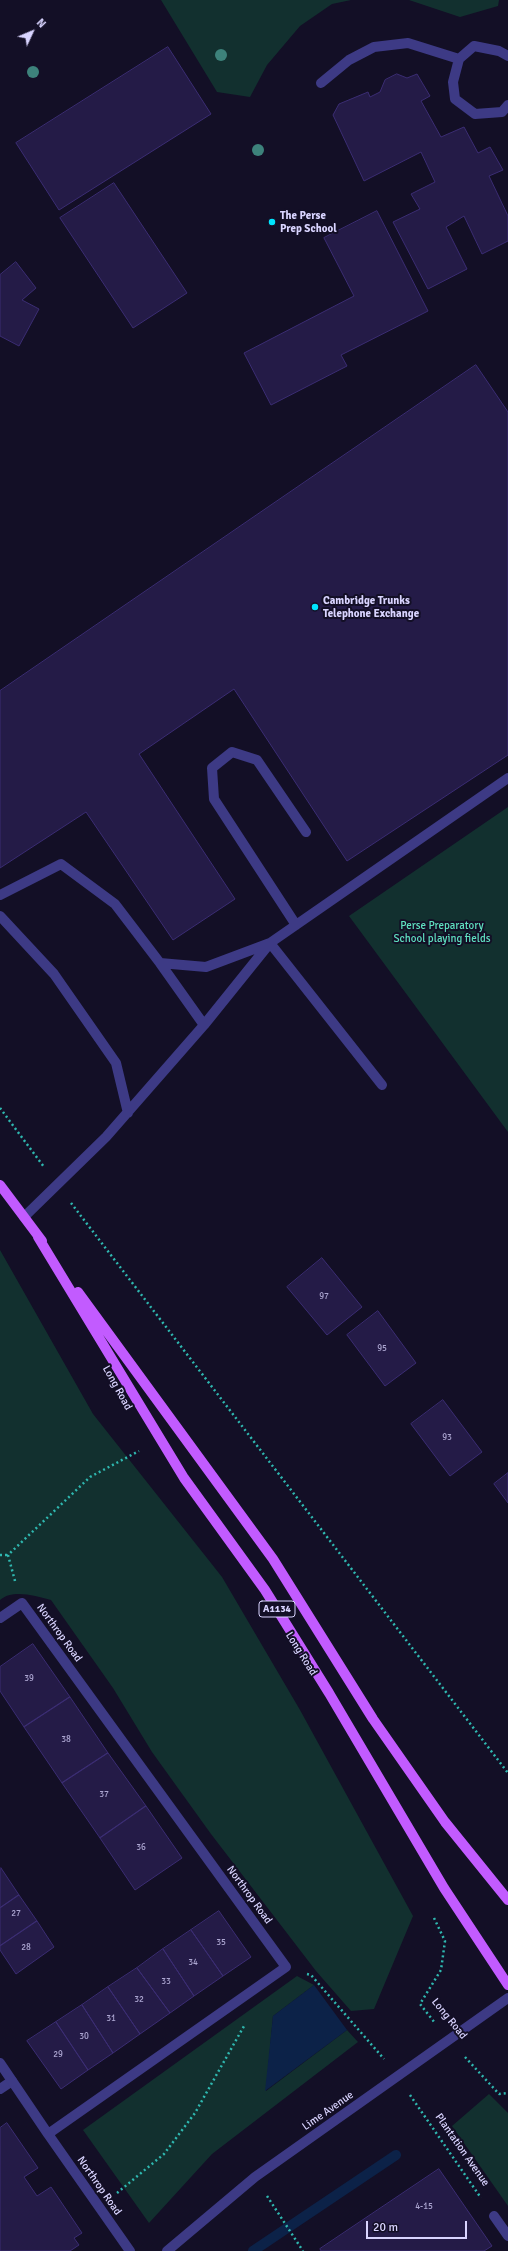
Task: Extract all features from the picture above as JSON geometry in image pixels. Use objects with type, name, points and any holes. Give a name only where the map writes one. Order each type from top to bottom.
[{"type":"main road","name":"Long Road","points":[[0,1185],[273,1559],[373,1719],[444,1822],[508,1900]]},
{"type":"main road","name":"Long Road","points":[[38,1237],[184,1478],[265,1590],[333,1700],[444,1888],[508,1985]]},
{"type":"street","points":[[321,83],[349,60],[374,46],[408,43],[459,58]]},
{"type":"street","points":[[508,56],[499,51],[474,46],[459,58],[453,82],[455,99],[475,114],[502,112],[508,105]]},
{"type":"street","points":[[296,925],[214,799],[212,768],[232,752],[258,760],[306,832]]},
{"type":"street","points":[[160,963],[206,968],[270,943],[508,778]]},
{"type":"street","points":[[0,895],[61,864],[115,904],[160,963],[204,1025]]},
{"type":"street","points":[[0,916],[54,974],[116,1063],[128,1113]]},
{"type":"street","points":[[24,1217],[106,1137],[128,1113],[204,1025],[270,943]]},
{"type":"street","points":[[270,943],[382,1085]]},
{"type":"street","points":[[0,1618],[22,1603]]},
{"type":"street","name":"Northrop Road","points":[[22,1603],[286,1967]]},
{"type":"street","points":[[48,2134],[286,1967]]},
{"type":"street","name":"Lime Avenue","points":[[167,2251],[255,2177],[508,1998]]},
{"type":"street","name":"Northrop Road","points":[[0,2063],[130,2251]]},
{"type":"street","points":[[0,2089],[12,2081]]},
{"type":"street","points":[[494,2216],[508,2236]]},
{"type":"path","points":[[0,1108],[57,1185],[508,1773]]},
{"type":"path","points":[[135,1444],[143,1457]]},
{"type":"path","points":[[0,1555],[8,1554],[90,1477],[139,1451]]},
{"type":"path","points":[[8,1554],[22,1603]]},
{"type":"path","name":"Long Road","points":[[432,1914],[445,1941],[441,1970],[420,2004],[449,2040],[498,2094],[508,2093]]},
{"type":"path","name":"Plantation Avenue","points":[[286,1967],[311,1975],[399,2076],[420,2111],[494,2216]]},
{"type":"path","points":[[100,2208],[164,2154],[195,2113],[231,2052],[245,2024]]},
{"type":"path","points":[[275,2207],[303,2251]]},
{"type":"green space","points":[[161,0],[351,0],[332,4],[300,26],[267,65],[250,97],[217,92]]},
{"type":"green space","points":[[409,0],[499,0],[498,6],[460,17]]},
{"type":"green space","name":"Perse Preparatory School playing fields","points":[[508,807],[508,1132],[349,916]]},
{"type":"green space","points":[[0,1250],[93,1414],[222,1577],[300,1710],[413,1916],[374,2009],[351,2011],[316,1971],[211,1834],[152,1752],[113,1688],[51,1600],[31,1595],[18,1594],[5,1597],[0,1600]]},
{"type":"green space","points":[[297,1976],[314,1985],[273,2016],[266,2091],[347,2030],[358,2042],[212,2154],[149,2223],[83,2130]]},
{"type":"green space","points":[[489,2094],[508,2113],[508,2206],[452,2126]]},
{"type":"water","points":[[314,1985],[347,2030],[265,2091],[273,2016]]},
{"type":"building","points":[[168,47],[211,114],[59,210],[16,143]]},
{"type":"building","points":[[397,74],[407,78],[417,74],[430,96],[421,101],[441,137],[464,127],[478,153],[490,147],[503,170],[489,176],[508,216],[508,241],[482,254],[464,216],[446,227],[467,269],[428,289],[393,222],[420,209],[411,194],[435,182],[421,152],[364,181],[333,115],[339,104],[368,92],[370,97],[380,92],[385,80]]},
{"type":"building","points":[[114,183],[187,293],[133,328],[60,218]]},
{"type":"building","points":[[377,211],[428,311],[341,355],[347,366],[271,405],[244,353],[354,296],[324,238]]},
{"type":"building","points":[[16,262],[36,288],[22,300],[39,309],[19,346],[0,336],[0,275]]},
{"type":"building","name":"Cambridge Trunks Telephone Exchange","points":[[476,365],[508,412],[508,755],[347,861],[234,689],[139,754],[235,899],[173,940],[86,812],[0,868],[0,691]]},
{"type":"building","points":[[322,1258],[362,1307],[327,1335],[287,1287]]},
{"type":"building","points":[[378,1311],[416,1363],[385,1386],[347,1335]]},
{"type":"building","points":[[443,1400],[482,1452],[450,1476],[411,1424]]},
{"type":"building","points":[[508,1473],[508,1503],[494,1484]]},
{"type":"building","points":[[33,1644],[70,1697],[24,1727],[0,1691],[0,1667]]},
{"type":"building","points":[[70,1697],[108,1753],[62,1783],[24,1727]]},
{"type":"building","points":[[108,1753],[146,1806],[100,1838],[62,1783]]},
{"type":"building","points":[[146,1806],[182,1858],[135,1890],[100,1838]]},
{"type":"building","points":[[1,1868],[19,1895],[0,1908],[0,1869]]},
{"type":"building","points":[[19,1895],[37,1921],[0,1946],[0,1908]]},
{"type":"building","points":[[219,1911],[251,1957],[223,1976],[191,1930]]},
{"type":"building","points":[[37,1921],[54,1947],[16,1974],[0,1950],[0,1946]]},
{"type":"building","points":[[191,1930],[223,1976],[194,1996],[163,1949]]},
{"type":"building","points":[[163,1949],[194,1996],[170,2013],[137,1968]]},
{"type":"building","points":[[137,1968],[170,2013],[140,2034],[108,1987]]},
{"type":"building","points":[[108,1987],[140,2034],[113,2053],[82,2005]]},
{"type":"building","points":[[82,2005],[113,2053],[88,2070],[56,2022]]},
{"type":"building","points":[[56,2022],[88,2070],[61,2089],[27,2041]]},
{"type":"building","points":[[7,2123],[38,2168],[24,2177],[37,2196],[51,2187],[82,2233],[74,2238],[79,2245],[70,2251],[0,2251],[0,2128]]},
{"type":"building","points":[[439,2169],[492,2246],[484,2251],[321,2251],[320,2249]]},
{"type":"waterway","points":[[253,2251],[396,2155]]},
{"type":"place","name":"The Perse Prep School","points":[[272,222]]},
{"type":"place","name":"Cambridge Trunks Telephone Exchange","points":[[315,607]]}]
